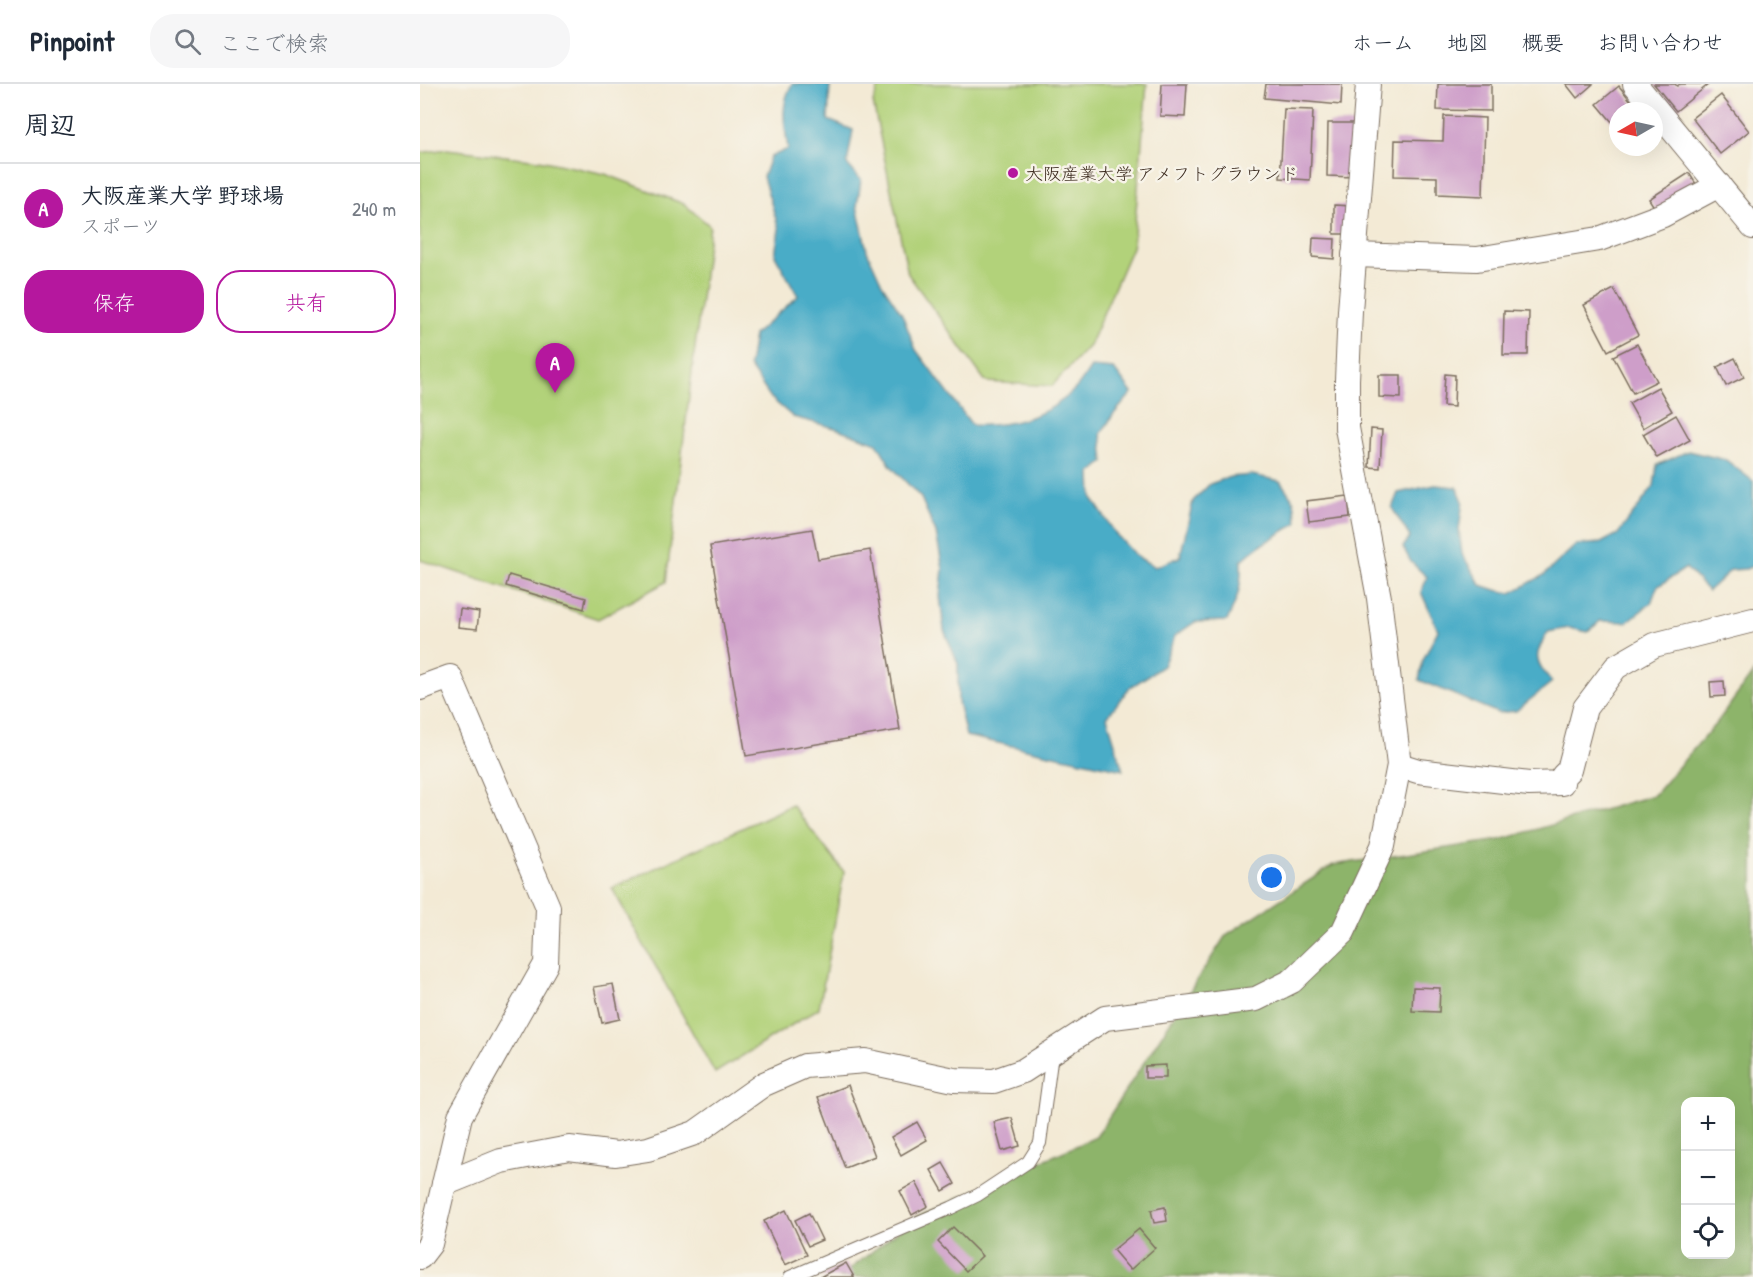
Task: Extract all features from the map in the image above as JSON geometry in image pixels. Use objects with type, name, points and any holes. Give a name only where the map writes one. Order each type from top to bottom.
[{"type":"street","points":[[444,1184],[501,1161],[569,1148],[616,1154],[648,1149],[695,1133],[764,1084],[805,1066],[865,1061],[954,1080],[994,1080],[1023,1071],[1105,1018],[1256,999],[1292,981],[1343,932],[1383,846],[1399,765],[1379,598],[1347,428],[1347,380],[1354,255],[1368,84]]},
{"type":"street","points":[[1635,84],[1753,227]]},
{"type":"street","points":[[1354,255],[1477,259],[1599,239],[1663,215],[1719,185]]},
{"type":"street","points":[[1399,765],[1418,771],[1529,784],[1562,783],[1563,776],[1569,770],[1585,708],[1616,668],[1654,645],[1753,620]]},
{"type":"street","points":[[420,688],[450,676],[548,907],[546,964],[460,1116],[430,1244],[420,1257]]},
{"type":"lane","points":[[790,1277],[978,1195],[1028,1162],[1040,1143],[1052,1053]]},
{"type":"green space","name":"大阪産業大学 アメフトグラウンド","points":[[880,84],[1147,84],[1133,245],[1089,346],[1052,386],[986,382],[908,274],[873,102]]},
{"type":"green space","points":[[447,149],[539,160],[605,174],[684,204],[710,226],[666,582],[598,619],[420,560],[420,153]]},
{"type":"green space","points":[[1753,673],[1753,1277],[840,1277],[916,1217],[1096,1137],[1226,935],[1333,865],[1500,840],[1654,795],[1718,721]]},
{"type":"green space","points":[[792,805],[844,872],[819,1008],[715,1073],[612,888]]},
{"type":"water","points":[[792,84],[830,84],[828,120],[853,130],[847,164],[861,180],[857,206],[867,251],[882,284],[902,314],[916,350],[972,425],[1014,422],[1041,413],[1053,407],[1075,389],[1091,367],[1114,369],[1132,393],[1113,415],[1101,434],[1104,462],[1091,473],[1092,498],[1115,533],[1136,556],[1155,567],[1180,557],[1193,501],[1210,484],[1230,477],[1252,475],[1280,481],[1294,501],[1297,523],[1256,548],[1241,561],[1239,592],[1227,621],[1195,622],[1175,636],[1163,666],[1129,688],[1107,717],[1123,770],[966,736],[958,702],[958,664],[944,630],[940,596],[943,569],[936,533],[921,498],[891,466],[877,443],[835,428],[793,417],[771,398],[749,366],[754,335],[798,296],[775,255],[779,229],[763,177],[770,157],[788,149],[784,108]]},
{"type":"water","points":[[1688,451],[1726,460],[1753,481],[1753,566],[1731,570],[1708,591],[1686,568],[1657,587],[1651,603],[1627,622],[1600,621],[1588,632],[1569,628],[1548,632],[1538,658],[1552,682],[1516,711],[1498,713],[1419,680],[1423,660],[1438,630],[1421,592],[1427,577],[1411,562],[1403,547],[1410,537],[1392,508],[1398,493],[1435,485],[1457,487],[1463,501],[1459,530],[1462,554],[1481,585],[1511,593],[1544,575],[1576,545],[1601,543],[1618,534],[1654,486],[1657,465]]},
{"type":"building","points":[[1162,84],[1187,84],[1185,117],[1160,116]]},
{"type":"building","points":[[1266,84],[1342,84],[1341,105],[1264,98]]},
{"type":"building","points":[[1438,84],[1491,84],[1491,111],[1437,110]]},
{"type":"building","points":[[1566,84],[1593,84],[1577,98]]},
{"type":"building","points":[[1654,84],[1675,84],[1677,86],[1680,84],[1709,84],[1676,111]]},
{"type":"building","points":[[1619,86],[1632,102],[1609,102],[1609,118],[1597,104]]},
{"type":"building","points":[[1721,95],[1749,131],[1720,154],[1692,118]]},
{"type":"building","points":[[1284,109],[1313,110],[1310,180],[1280,178]]},
{"type":"building","points":[[1444,116],[1485,118],[1483,196],[1437,194],[1437,177],[1394,176],[1395,140],[1443,141]]},
{"type":"building","points":[[1328,123],[1355,123],[1354,177],[1327,176]]},
{"type":"building","points":[[1689,173],[1696,184],[1656,210],[1649,199]]},
{"type":"building","points":[[1334,205],[1352,206],[1352,234],[1334,234]]},
{"type":"building","points":[[1313,238],[1335,239],[1334,259],[1312,257]]},
{"type":"building","points":[[1614,289],[1638,335],[1608,351],[1584,305]]},
{"type":"building","points":[[1504,311],[1529,312],[1528,355],[1503,355]]},
{"type":"building","points":[[1637,344],[1657,381],[1633,393],[1613,356]]},
{"type":"building","points":[[1735,358],[1744,377],[1726,386],[1717,367]]},
{"type":"building","points":[[1445,374],[1455,375],[1454,407],[1443,406]]},
{"type":"building","points":[[1379,375],[1401,375],[1401,398],[1379,397]]},
{"type":"building","points":[[1658,387],[1672,411],[1643,428],[1629,403]]},
{"type":"building","points":[[1676,415],[1690,440],[1657,458],[1643,434]]},
{"type":"building","points":[[1371,429],[1382,430],[1380,468],[1369,467]]},
{"type":"building","points":[[1348,496],[1350,517],[1309,522],[1306,501]]},
{"type":"building","points":[[812,529],[818,559],[870,550],[900,730],[746,756],[710,546]]},
{"type":"building","points":[[509,575],[586,598],[584,609],[506,586]]},
{"type":"building","points":[[460,609],[479,612],[477,629],[458,627]]},
{"type":"building","points":[[1724,681],[1725,696],[1711,697],[1710,682]]},
{"type":"building","points":[[613,984],[620,1019],[602,1023],[594,987]]},
{"type":"building","points":[[1413,987],[1440,988],[1439,1012],[1412,1011]]},
{"type":"building","points":[[1166,1065],[1166,1078],[1145,1078],[1145,1066]]},
{"type":"building","points":[[848,1085],[875,1156],[845,1168],[818,1097]]},
{"type":"building","points":[[1012,1118],[1020,1146],[1002,1151],[994,1122]]},
{"type":"building","points":[[917,1122],[927,1140],[901,1155],[891,1137]]},
{"type":"building","points":[[943,1163],[955,1184],[943,1191],[931,1170]]},
{"type":"building","points":[[916,1182],[928,1206],[912,1215],[900,1191]]},
{"type":"building","points":[[1165,1207],[1167,1221],[1154,1223],[1151,1210]]},
{"type":"building","points":[[786,1210],[807,1255],[785,1265],[764,1221]]},
{"type":"building","points":[[809,1213],[822,1240],[808,1246],[795,1220]]},
{"type":"building","points":[[953,1227],[982,1256],[966,1271],[938,1242]]},
{"type":"building","points":[[1139,1229],[1155,1248],[1130,1270],[1113,1250]]},
{"type":"building","points":[[846,1263],[854,1277],[820,1277]]},
{"type":"place","name":"大阪産業大学 アメフトグラウンド","points":[[1013,173]]},
{"type":"place","name":"大阪産業大学 野球場","points":[[555,393]]}]
